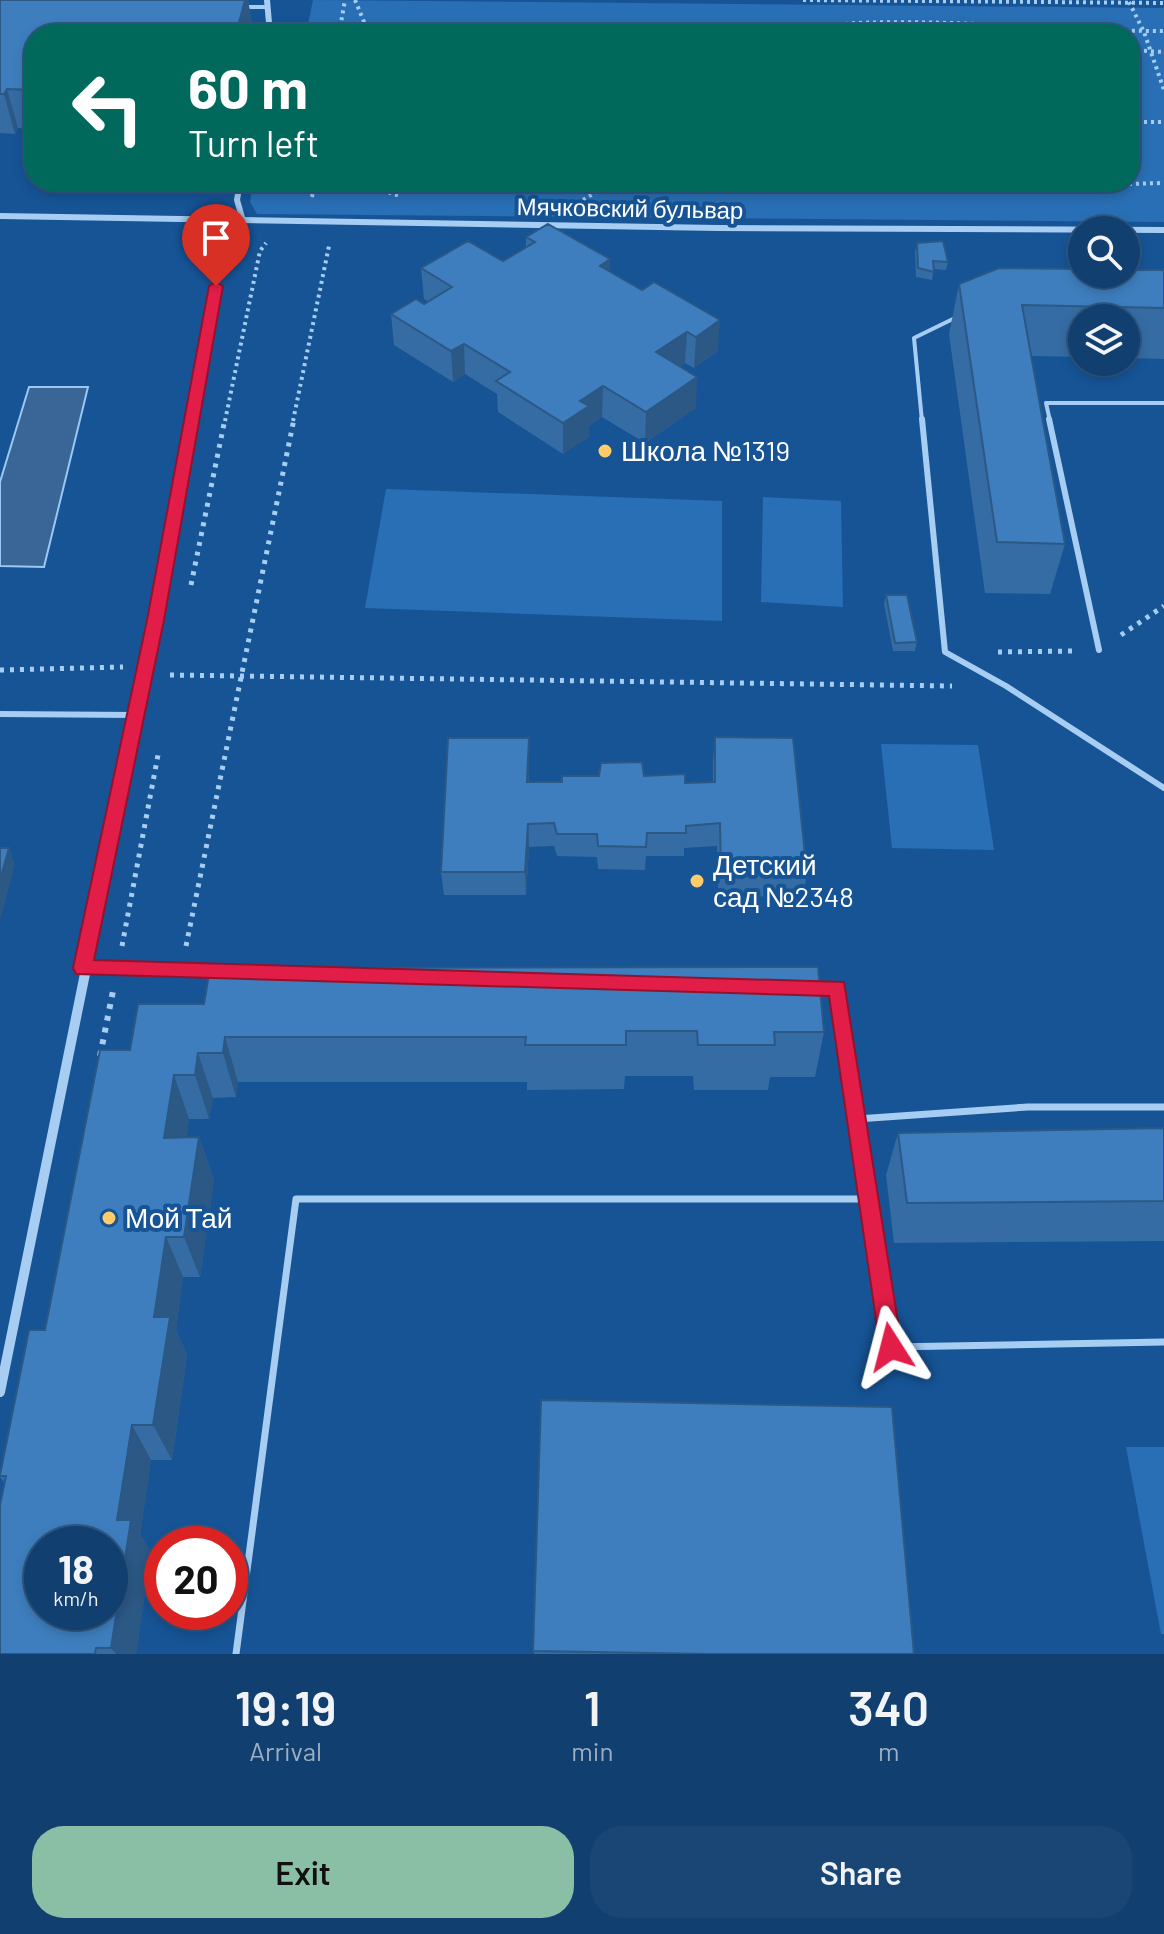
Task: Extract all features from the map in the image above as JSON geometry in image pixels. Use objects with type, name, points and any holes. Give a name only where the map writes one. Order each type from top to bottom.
[{"type":"street","points":[[266,4],[272,24]]},
{"type":"street","points":[[0,1392],[143,675],[221,256],[243,221],[237,200],[238,192]]},
{"type":"street","name":"Мячковский бульвар","points":[[0,216],[1164,230]]},
{"type":"lane","points":[[234,7],[266,4]]},
{"type":"lane","points":[[968,311],[914,338],[945,652],[1006,686],[1164,788]]},
{"type":"lane","points":[[1099,650],[1046,403],[1164,403]]},
{"type":"lane","points":[[0,714],[135,715]]},
{"type":"lane","points":[[83,968],[228,972]]},
{"type":"lane","points":[[806,987],[837,988],[891,1347],[1164,1342]]},
{"type":"lane","points":[[857,1119],[1028,1107],[1164,1107]]},
{"type":"lane","points":[[236,1654],[296,1199],[868,1199]]},
{"type":"path","points":[[341,24],[345,0]]},
{"type":"path","points":[[355,0],[365,24]]},
{"type":"path","points":[[803,0],[1164,3]]},
{"type":"path","points":[[1129,1],[1144,32],[1164,90]]},
{"type":"path","points":[[848,24],[970,24]]},
{"type":"path","points":[[1140,32],[1164,31]]},
{"type":"path","points":[[1140,50],[1164,52]]},
{"type":"path","points":[[1140,122],[1164,122]]},
{"type":"path","points":[[1140,184],[1164,183]]},
{"type":"path","points":[[188,599],[260,251],[273,233],[305,233],[308,222]]},
{"type":"path","points":[[181,971],[332,233]]},
{"type":"path","points":[[945,652],[1099,650],[1164,606]]},
{"type":"path","points":[[170,690],[176,660]]},
{"type":"path","points":[[0,670],[131,667],[143,675],[958,686]]},
{"type":"path","points":[[97,1068],[158,753]]},
{"type":"shaded area","points":[[313,0],[1164,8],[1164,222],[1140,222],[1140,216],[1068,216],[1068,221],[257,214],[250,202],[252,192],[1140,192],[1140,24],[308,24]]},
{"type":"shaded area","points":[[29,387],[88,387],[44,567],[0,566],[0,482]]},
{"type":"shaded area","points":[[386,489],[722,501],[722,621],[365,608]]},
{"type":"shaded area","points":[[763,497],[841,501],[843,607],[761,602]]},
{"type":"shaded area","points":[[881,744],[978,745],[994,850],[892,848]]},
{"type":"shaded area","points":[[1126,1447],[1164,1447],[1164,1634],[1161,1634]]},
{"type":"building","points":[[0,0],[245,0],[239,24],[24,24],[24,90],[7,89],[0,94]]},
{"type":"building","points":[[548,224],[610,259],[600,266],[642,290],[654,282],[720,320],[696,337],[687,332],[656,352],[697,377],[646,412],[603,386],[580,401],[589,406],[563,423],[496,381],[510,372],[464,344],[451,351],[391,314],[416,299],[424,304],[452,287],[421,268],[468,241],[503,261],[535,242],[526,237]]},
{"type":"building","points":[[943,241],[948,262],[933,261],[934,272],[918,268],[917,243]]},
{"type":"building","points":[[999,268],[1068,269],[1068,288],[1140,288],[1140,270],[1164,270],[1164,308],[1140,307],[1140,304],[1022,305],[1065,544],[997,542],[959,284]]},
{"type":"building","points":[[886,595],[907,595],[917,642],[895,643]]},
{"type":"building","points":[[715,737],[793,738],[807,874],[721,873],[720,823],[686,826],[686,833],[647,833],[646,847],[598,846],[597,834],[557,834],[554,823],[528,824],[525,872],[441,872],[448,738],[529,738],[527,782],[562,782],[562,776],[599,776],[601,763],[642,762],[644,776],[685,774],[685,783],[715,782]]},
{"type":"building","points":[[0,848],[9,848],[0,880]]},
{"type":"building","points":[[818,967],[824,1032],[774,1032],[775,1045],[698,1045],[697,1031],[626,1031],[626,1045],[525,1045],[526,1037],[225,1037],[223,1053],[198,1053],[195,1075],[174,1075],[164,1138],[199,1137],[184,1237],[166,1237],[154,1317],[170,1317],[153,1425],[132,1425],[117,1520],[131,1520],[128,1539],[128,1526],[24,1526],[24,1630],[114,1630],[111,1648],[96,1648],[95,1654],[0,1654],[0,1505],[6,1476],[0,1475],[29,1330],[45,1330],[100,1050],[130,1050],[138,1004],[204,1004],[210,968]]},
{"type":"building","points":[[1164,1128],[1164,1201],[907,1203],[898,1133]]},
{"type":"building","points":[[541,1400],[892,1407],[914,1654],[533,1651]]},
{"type":"place","name":"Школа №1319","points":[[605,451]]},
{"type":"place","name":"Детский сад №2348","points":[[697,881]]},
{"type":"place","name":"Мой Тай","points":[[109,1218]]},
{"type":"route","points":[[216,286],[156,620],[83,968],[837,988],[891,1347]]}]
